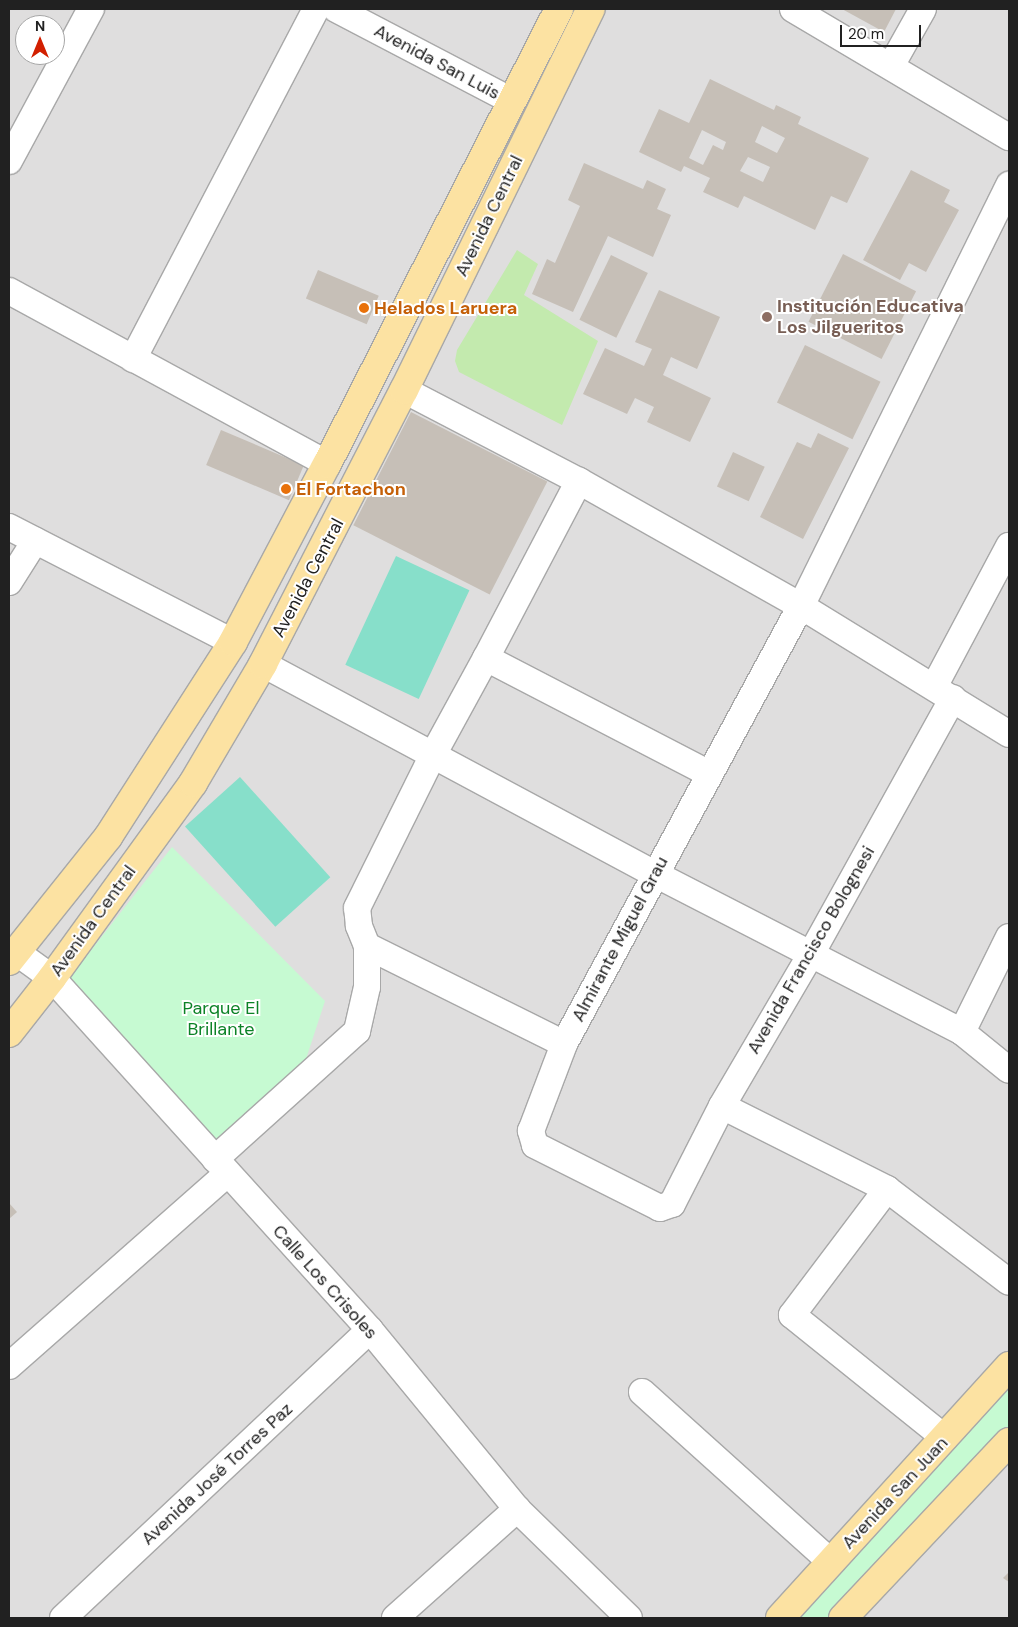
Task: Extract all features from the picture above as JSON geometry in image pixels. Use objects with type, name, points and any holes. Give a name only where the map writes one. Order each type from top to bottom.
[{"type":"main road","name":"Avenida Central","points":[[12,956],[108,837],[233,642],[328,464],[559,9]]},
{"type":"main road","name":"Avenida Central","points":[[9,1033],[52,978],[192,783],[263,664],[404,390],[591,9]]},
{"type":"main road","name":"Avenida San Juan","points":[[780,1618],[1009,1366]]},
{"type":"main road","points":[[844,1618],[1009,1442]]},
{"type":"street","points":[[9,161],[91,9]]},
{"type":"street","points":[[134,359],[316,9]]},
{"type":"street","name":"Avenida San Luis","points":[[336,9],[512,101]]},
{"type":"street","points":[[793,9],[1009,137]]},
{"type":"street","points":[[891,66],[923,9]]},
{"type":"street","name":"Almirante Miguel Grau","points":[[672,1204],[660,1208],[535,1145],[531,1131],[564,1044],[801,606],[1009,185]]},
{"type":"street","points":[[9,291],[328,464]]},
{"type":"street","points":[[404,390],[579,481],[801,606],[944,692],[1009,734]]},
{"type":"street","points":[[9,1366],[221,1166],[357,1031],[366,987],[366,946],[359,926],[357,908],[434,753],[579,481]]},
{"type":"street","points":[[9,527],[233,642]]},
{"type":"street","points":[[9,582],[34,541]]},
{"type":"street","name":"Avenida Francisco Bolognesi","points":[[672,1204],[722,1106],[811,954],[944,692],[1009,546]]},
{"type":"street","points":[[486,658],[710,774]]},
{"type":"street","points":[[263,664],[434,753],[656,874],[962,1032],[1009,1070]]},
{"type":"street","points":[[962,1032],[1008,941]]},
{"type":"street","points":[[366,946],[564,1044]]},
{"type":"street","name":"Calle Los Crisoles","points":[[12,956],[52,978],[370,1330],[517,1509],[615,1614]]},
{"type":"street","points":[[722,1106],[887,1189],[1009,1282]]},
{"type":"street","points":[[887,1189],[792,1315],[945,1438]]},
{"type":"street","name":"Avenida José Torres Paz","points":[[63,1618],[370,1330]]},
{"type":"street","points":[[642,1392],[831,1562]]},
{"type":"street","points":[[395,1618],[517,1509]]},
{"type":"shaded area","points":[[9,9],[1009,9],[1009,1618],[9,1618]]},
{"type":"green space","points":[[517,250],[538,264],[524,295],[598,341],[562,425],[459,372],[455,361],[457,350]]},
{"type":"green space","points":[[396,556],[469,590],[419,699],[345,665]]},
{"type":"green space","points":[[240,777],[330,877],[275,927],[185,827]]},
{"type":"green space","name":"Parque El Brillante","points":[[172,847],[325,1001],[306,1059],[216,1145],[70,977]]},
{"type":"green space","points":[[1009,1385],[1009,1435],[832,1618],[794,1618]]},
{"type":"building","points":[[842,9],[896,9],[884,32]]},
{"type":"building","points":[[710,79],[774,110],[776,105],[801,117],[798,124],[869,158],[847,203],[831,196],[815,230],[744,196],[738,208],[703,192],[710,178],[684,166],[681,172],[639,152],[659,109],[689,123]],"holes":[[[762,126],[785,138],[777,153],[755,142]],[[702,130],[726,142],[723,150],[713,145],[703,165],[689,158]],[[748,157],[770,167],[763,182],[740,171]]]},
{"type":"building","points":[[584,163],[643,189],[647,180],[666,189],[657,209],[671,215],[653,257],[608,236],[573,312],[532,294],[547,259],[555,263],[580,206],[568,200]]},
{"type":"building","points":[[911,170],[950,190],[944,202],[959,210],[926,272],[909,263],[900,280],[863,260]]},
{"type":"building","points":[[843,254],[916,291],[882,359],[808,322]]},
{"type":"building","points":[[611,255],[648,273],[616,338],[579,320]]},
{"type":"building","points":[[318,270],[379,296],[367,324],[306,299]]},
{"type":"building","points":[[659,290],[720,317],[697,369],[671,357],[663,375],[711,398],[690,442],[647,422],[654,407],[635,398],[627,414],[583,394],[605,348],[644,366],[652,349],[635,342]]},
{"type":"building","points":[[805,345],[880,382],[852,439],[777,403]]},
{"type":"building","points":[[411,412],[547,481],[490,595],[353,525]]},
{"type":"building","points":[[221,430],[304,465],[289,500],[206,465]]},
{"type":"building","points":[[818,433],[849,448],[803,539],[760,517],[797,442],[811,448]]},
{"type":"building","points":[[733,452],[765,467],[749,501],[717,486]]},
{"type":"building","points":[[9,1203],[17,1212],[9,1219]]},
{"type":"building","points":[[1009,1572],[1009,1582],[1003,1578]]},
{"type":"place","name":"Helados Laruera","points":[[364,308]]},
{"type":"place","name":"Institución Educativa Los Jilgueritos","points":[[767,317]]},
{"type":"place","name":"El Fortachon","points":[[286,489]]}]
